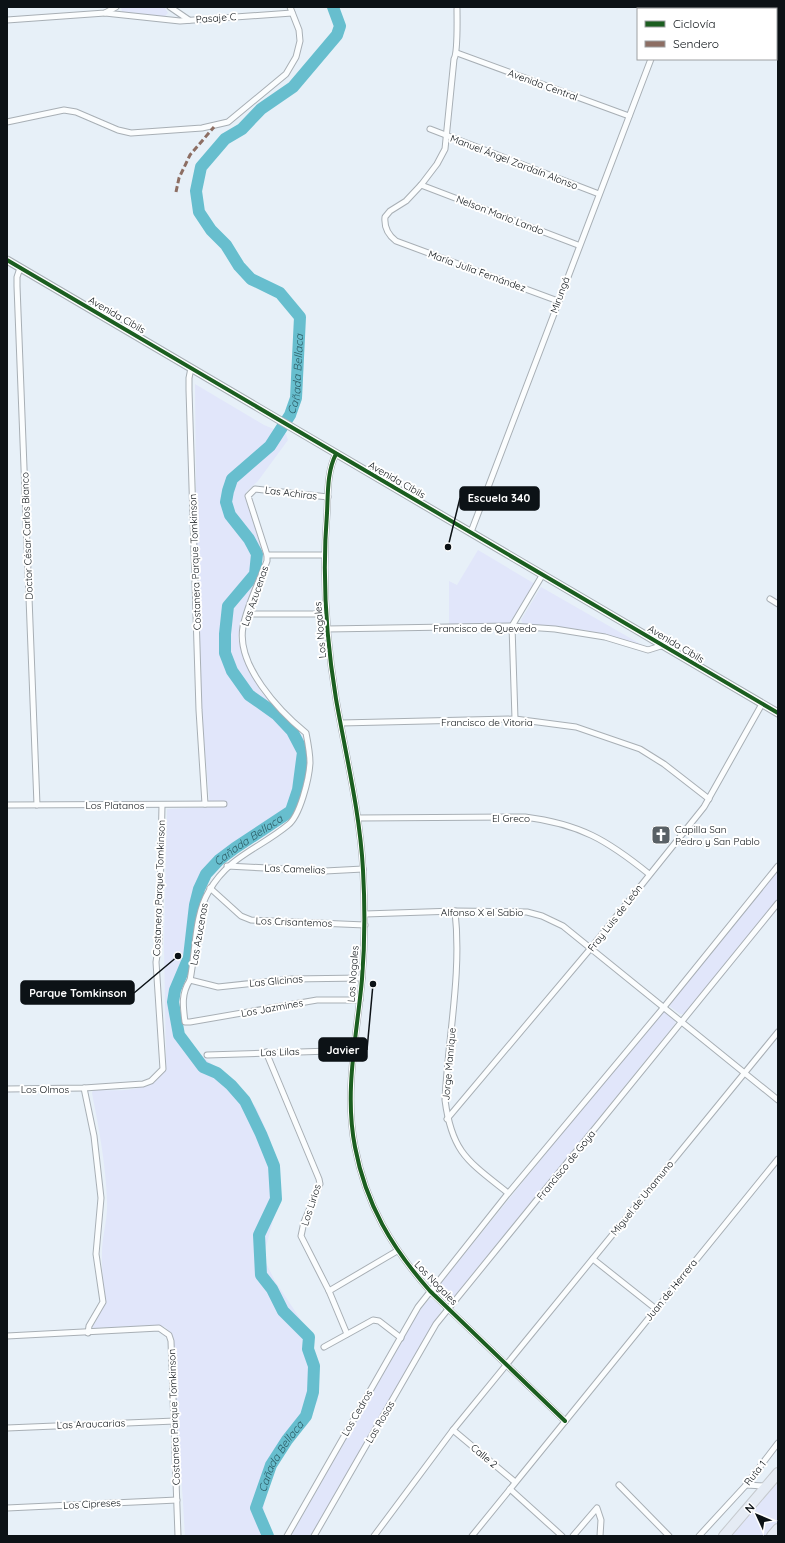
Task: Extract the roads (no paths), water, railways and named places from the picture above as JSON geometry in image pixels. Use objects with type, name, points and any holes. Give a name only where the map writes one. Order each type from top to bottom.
[{"type":"highway","points":[[724,1536],[778,1472]]},
{"type":"highway","points":[[772,1536],[778,1529]]},
{"type":"street","points":[[7,20],[105,13],[116,7]]},
{"type":"street","name":"Pasaje C","points":[[170,7],[189,20]]},
{"type":"street","points":[[7,122],[64,110],[76,112],[118,130],[131,133],[214,127],[228,122],[286,74],[296,57],[300,41],[299,30],[290,7]]},
{"type":"street","points":[[421,185],[445,149],[454,59],[457,53],[457,9]]},
{"type":"street","name":"Pasaje C","points":[[105,13],[166,20],[189,20],[292,13]]},
{"type":"street","name":"Avenida Central","points":[[457,53],[629,116]]},
{"type":"street","name":"Mirungá","points":[[470,532],[578,246],[651,60]]},
{"type":"street","name":"Manuel Ángel Zardaín Alonso","points":[[430,129],[599,194]]},
{"type":"street","name":"María Julia Fernández","points":[[421,185],[406,202],[390,211],[385,217],[386,228],[390,236],[396,241],[558,301]]},
{"type":"street","name":"Nelson Mario Lando","points":[[421,185],[578,246]]},
{"type":"street","name":"Avenida Cibils","points":[[7,260],[283,421],[336,454],[544,574],[778,713]]},
{"type":"street","name":"Doctor César Carlos Bianco","points":[[20,268],[16,286],[37,805]]},
{"type":"street","name":"Costanera Parque Tomkinson","points":[[191,368],[189,390],[199,710],[205,804]]},
{"type":"street","name":"Los Nogales","points":[[336,454],[330,467],[324,555],[326,614],[341,724],[358,818],[363,869],[365,925],[362,978],[350,1095],[351,1126],[355,1146],[368,1193],[397,1251],[430,1291],[565,1421]]},
{"type":"street","name":"Las Achiras","points":[[255,489],[328,497]]},
{"type":"street","name":"Las Azucenas","points":[[185,1022],[183,997],[190,980],[202,906],[210,888],[227,866],[252,848],[289,825],[296,816],[308,779],[310,766],[306,733],[273,702],[258,680],[249,663],[243,637],[243,627],[247,614],[267,561],[267,555],[248,500],[249,494],[255,489]]},
{"type":"street","points":[[267,555],[324,555]]},
{"type":"street","points":[[516,720],[512,626],[544,574]]},
{"type":"street","points":[[770,599],[778,604]]},
{"type":"street","points":[[247,614],[326,614]]},
{"type":"street","name":"Francisco de Quevedo","points":[[327,629],[512,626],[555,629],[605,637],[648,650],[664,645]]},
{"type":"street","name":"Fray Luis de León","points":[[447,1119],[591,948],[709,799],[762,704]]},
{"type":"street","name":"Francisco de Vitoria","points":[[341,724],[516,720],[576,727],[640,748],[664,764],[709,799]]},
{"type":"street","name":"Los Platanos","points":[[7,804],[224,804]]},
{"type":"street","name":"Costanera Parque Tomkinson","points":[[84,1088],[143,1084],[151,1081],[163,1069],[156,962],[159,942],[162,805]]},
{"type":"street","name":"El Greco","points":[[358,818],[525,817],[548,820],[572,827],[603,840],[650,874]]},
{"type":"street","name":"Las Camelias","points":[[227,866],[325,871],[363,869]]},
{"type":"street","points":[[430,1291],[508,1193],[664,1007],[778,866]]},
{"type":"street","name":"Los Crisantemos","points":[[210,888],[241,916],[251,920],[365,925]]},
{"type":"street","name":"Francisco de Goya","points":[[449,1308],[683,1022],[778,903]]},
{"type":"street","name":"Alfonso X el Sabio","points":[[364,914],[455,911],[527,912],[542,916],[563,926],[664,1007]]},
{"type":"street","name":"Jorge Manrique","points":[[455,911],[457,930],[456,983],[445,1100],[447,1119],[456,1144],[463,1154],[508,1193]]},
{"type":"street","name":"Las Glicinas","points":[[190,980],[218,987],[292,979],[362,978]]},
{"type":"street","name":"Los Jazmines","points":[[185,1022],[199,1022],[317,1000],[360,1000]]},
{"type":"street","points":[[664,1007],[778,1100]]},
{"type":"street","name":"Miguel de Unamuno","points":[[374,1536],[453,1430],[778,1032]]},
{"type":"street","name":"Las Lilas","points":[[207,1055],[330,1051],[354,1053]]},
{"type":"street","name":"Los Lirios","points":[[266,1052],[320,1184],[304,1222],[301,1236],[329,1291],[347,1334]]},
{"type":"street","points":[[7,1336],[88,1333],[89,1326],[103,1302],[96,1254],[102,1198],[94,1136],[84,1088]]},
{"type":"street","name":"Los Olmos","points":[[7,1089],[84,1088]]},
{"type":"street","name":"Juan de Herrera","points":[[472,1536],[778,1159]]},
{"type":"street","points":[[329,1291],[397,1251]]},
{"type":"street","points":[[593,1259],[656,1309]]},
{"type":"street","name":"Los Cedros","points":[[287,1536],[418,1307],[430,1291]]},
{"type":"street","name":"Las Rosas","points":[[314,1536],[436,1324],[449,1308]]},
{"type":"street","points":[[324,1347],[369,1321],[375,1320],[401,1338]]},
{"type":"street","name":"Costanera Parque Tomkinson","points":[[88,1333],[159,1328],[169,1335],[171,1342],[178,1536]]},
{"type":"street","name":"Las Araucarias","points":[[7,1428],[174,1421]]},
{"type":"street","name":"Calle 2","points":[[453,1430],[515,1482]]},
{"type":"street","name":"Ruta 1","points":[[699,1536],[746,1485],[778,1443]]},
{"type":"street","points":[[619,1485],[669,1536]]},
{"type":"street","points":[[746,1485],[766,1486]]},
{"type":"street","points":[[510,1489],[562,1536]]},
{"type":"street","name":"Los Cipreses","points":[[7,1508],[177,1500]]},
{"type":"street","points":[[573,1536],[597,1508],[601,1520],[600,1536]]},
{"type":"waterway","name":"Cañada Bellaca","points":[[268,1536],[256,1508],[271,1465],[287,1440],[306,1416],[313,1392],[314,1366],[308,1349],[309,1337],[283,1311],[272,1289],[261,1275],[259,1235],[276,1199],[274,1166],[245,1101],[231,1085],[217,1073],[203,1067],[179,1035],[173,1002],[175,990],[189,957],[195,905],[199,889],[206,874],[219,860],[235,848],[291,811],[298,790],[303,752],[292,731],[276,714],[249,695],[232,671],[225,653],[225,634],[228,606],[255,574],[257,554],[249,539],[230,515],[226,502],[228,491],[232,479],[270,446],[290,415],[296,398],[300,317],[280,293],[251,279],[239,266],[226,245],[211,230],[199,212],[196,191],[201,167],[225,139],[242,129],[261,109],[293,87],[337,35],[340,26],[333,7]]},
{"type":"place","name":"Escuela 340","points":[[448,547]]},
{"type":"place","name":"Capilla San Pedro y San Pablo","points":[[661,835]]},
{"type":"place","name":"Parque Tomkinson","points":[[178,956]]},
{"type":"place","name":"Javier","points":[[373,984]]}]
